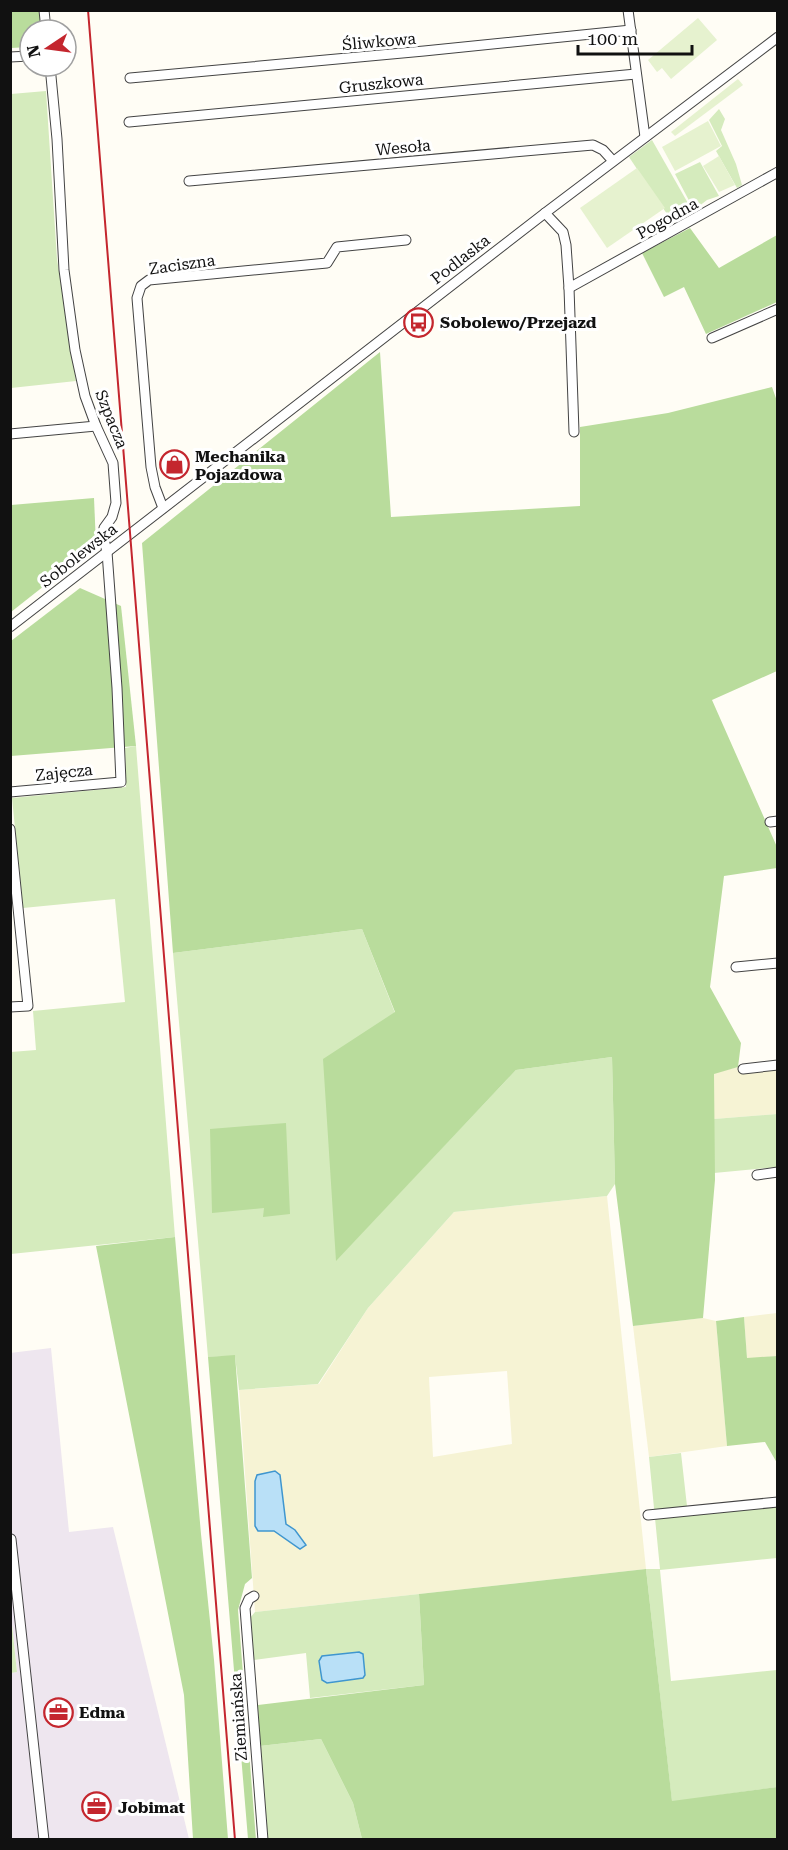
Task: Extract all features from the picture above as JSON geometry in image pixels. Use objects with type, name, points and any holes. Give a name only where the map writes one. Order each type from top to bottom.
[{"type":"street","points":[[628,10],[645,137]]},
{"type":"street","name":"Śliwkowa","points":[[130,78],[631,30]]},
{"type":"street","name":"Podlaska","points":[[163,508],[777,37]]},
{"type":"street","name":"Gruszkowa","points":[[129,122],[636,74]]},
{"type":"street","name":"Szpacza","points":[[51,78],[64,270],[75,350],[85,396],[113,462],[116,503],[112,517],[104,528],[103,536],[107,552],[117,688],[121,782]]},
{"type":"street","name":"Wesoła","points":[[189,181],[593,145],[603,150],[613,161]]},
{"type":"street","name":"Pogodna","points":[[569,288],[777,172]]},
{"type":"street","points":[[545,213],[563,232],[569,288],[573,432]]},
{"type":"street","name":"Zaciszna","points":[[163,508],[155,487],[152,470],[137,298],[141,286],[149,280],[327,263],[337,247],[406,240]]},
{"type":"street","points":[[712,338],[777,309]]},
{"type":"street","points":[[10,434],[96,426]]},
{"type":"street","name":"Sobolewska","points":[[10,627],[163,508]]},
{"type":"street","name":"Zajęcza","points":[[10,792],[121,782]]},
{"type":"street","points":[[10,829],[28,1006],[10,1007]]},
{"type":"street","points":[[736,967],[777,963]]},
{"type":"street","points":[[743,1069],[777,1065]]},
{"type":"street","points":[[757,1174],[777,1172]]},
{"type":"street","points":[[648,1515],[777,1502]]},
{"type":"street","points":[[11,1539],[44,1839]]},
{"type":"street","name":"Ziemiańska","points":[[254,1596],[249,1599],[245,1608],[263,1839]]},
{"type":"shaded area","points":[[777,1062],[777,1114],[714,1119],[714,1073]]},
{"type":"shaded area","points":[[607,1196],[646,1569],[255,1612],[239,1390],[319,1384],[368,1308],[454,1212]],"holes":[[[507,1371],[512,1444],[433,1457],[429,1377]]]},
{"type":"shaded area","points":[[777,1313],[777,1356],[747,1359],[744,1317]]},
{"type":"shaded area","points":[[703,1318],[716,1321],[727,1446],[649,1457],[633,1326]]},
{"type":"shaded area","points":[[51,1348],[69,1532],[113,1527],[189,1839],[11,1839],[10,1673],[17,1672],[10,1605],[10,1353]]},
{"type":"green space","points":[[11,11],[40,11],[41,18],[18,18],[18,48],[11,48]]},
{"type":"green space","points":[[698,18],[717,40],[671,79],[662,68],[657,72],[648,60]]},
{"type":"green space","points":[[738,79],[743,85],[675,136],[671,132]]},
{"type":"green space","points":[[46,91],[57,259],[76,381],[11,388],[11,94]]},
{"type":"green space","points":[[719,109],[725,119],[721,130],[736,164],[742,185],[737,188],[716,151],[722,146],[709,120]]},
{"type":"green space","points":[[708,121],[721,146],[675,171],[662,147]]},
{"type":"green space","points":[[652,140],[693,212],[673,223],[629,157]]},
{"type":"green space","points":[[719,156],[735,185],[719,192],[703,166]]},
{"type":"green space","points":[[700,162],[719,196],[707,200],[694,210],[675,174]]},
{"type":"green space","points":[[637,168],[665,208],[607,248],[580,208]]},
{"type":"green space","points":[[690,228],[719,268],[777,235],[777,302],[706,334],[684,287],[664,297],[642,253]]},
{"type":"green space","points":[[380,352],[391,517],[580,506],[580,427],[668,413],[772,387],[778,404],[777,671],[712,700],[777,847],[777,868],[724,876],[710,987],[741,1043],[738,1067],[714,1074],[715,1180],[703,1318],[633,1326],[615,1184],[612,1057],[516,1070],[336,1261],[323,1059],[395,1012],[362,929],[173,953],[142,543]]},
{"type":"green space","points":[[94,498],[96,545],[11,612],[11,505]]},
{"type":"green space","points":[[80,588],[121,606],[136,746],[11,756],[11,641]]},
{"type":"green space","points":[[136,746],[175,1237],[11,1254],[11,1052],[36,1050],[33,1011],[125,1002],[115,899],[23,908],[12,798],[126,787],[125,748]]},
{"type":"green space","points":[[362,929],[395,1013],[336,1260],[516,1070],[612,1057],[615,1184],[607,1196],[454,1212],[368,1308],[318,1384],[239,1390],[235,1356],[208,1357],[173,953]]},
{"type":"green space","points":[[777,1114],[777,1167],[714,1173],[714,1119]]},
{"type":"green space","points":[[286,1123],[290,1214],[263,1217],[264,1208],[212,1213],[210,1129]]},
{"type":"green space","points":[[175,1237],[228,1839],[193,1839],[184,1695],[96,1246]]},
{"type":"green space","points":[[744,1317],[747,1358],[777,1356],[777,1463],[765,1442],[727,1446],[716,1321]]},
{"type":"green space","points":[[235,1355],[252,1578],[245,1584],[238,1610],[256,1840],[248,1839],[208,1357]]},
{"type":"green space","points":[[681,1453],[688,1515],[777,1505],[777,1558],[660,1570],[671,1681],[777,1670],[777,1787],[672,1802],[646,1569],[660,1569],[649,1457]]},
{"type":"green space","points":[[646,1569],[672,1801],[777,1787],[777,1839],[362,1839],[353,1803],[321,1739],[260,1746],[258,1705],[424,1685],[419,1594]]},
{"type":"green space","points":[[419,1594],[424,1685],[310,1698],[306,1653],[254,1660],[250,1618],[255,1612]]},
{"type":"green space","points":[[10,1606],[17,1672],[11,1673],[10,1673]]},
{"type":"green space","points":[[321,1739],[353,1803],[362,1839],[268,1839],[260,1746]]},
{"type":"water","points":[[275,1471],[280,1475],[286,1524],[295,1530],[306,1545],[300,1549],[274,1531],[258,1531],[255,1526],[257,1475]]},
{"type":"water","points":[[359,1652],[363,1654],[365,1675],[363,1678],[327,1683],[322,1680],[319,1661],[322,1656]]},
{"type":"railway","points":[[88,10],[235,1840]]},
{"type":"place","name":"Sobolewo/Przejazd","points":[[419,322]]},
{"type":"place","name":"Mechanika Pojazdowa","points":[[174,465]]},
{"type":"place","name":"Edma","points":[[58,1712]]},
{"type":"place","name":"Jobimat","points":[[97,1807]]}]
